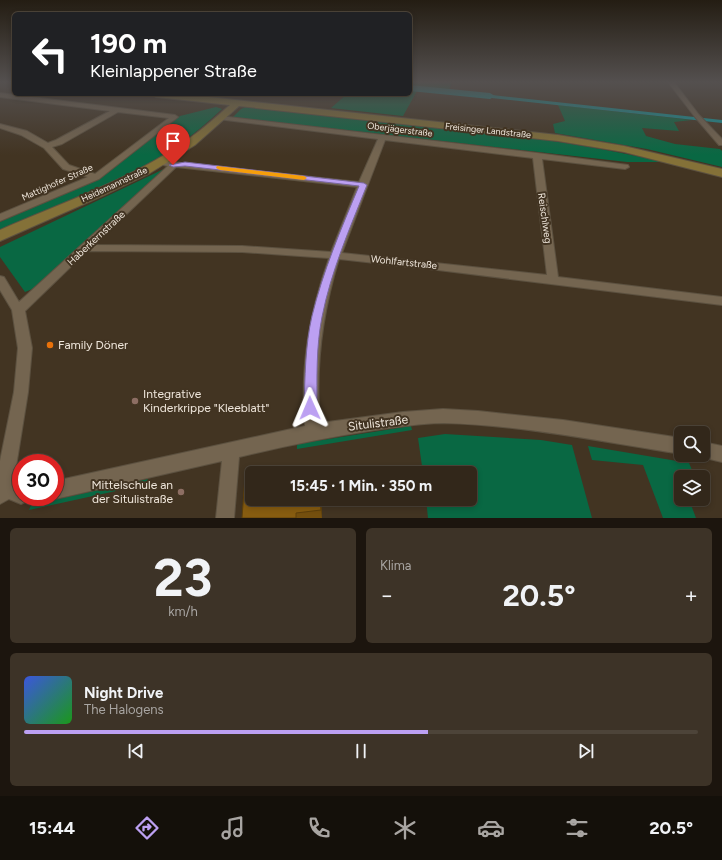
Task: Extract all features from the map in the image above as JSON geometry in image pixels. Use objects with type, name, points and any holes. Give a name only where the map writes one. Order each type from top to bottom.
[{"type":"main road","name":"Heidemannstraße","points":[[0,236],[167,163],[233,106]]},
{"type":"main road","name":"Freisinger Landstraße","points":[[266,106],[558,138],[624,150],[722,173]]},
{"type":"street","points":[[94,106],[118,109]]},
{"type":"street","points":[[690,106],[722,143]]},
{"type":"street","points":[[47,146],[58,142],[118,109]]},
{"type":"street","name":"Mattighofer Straße","points":[[0,218],[96,177],[175,117],[118,109]]},
{"type":"street","name":"Oberjägerstraße","points":[[220,118],[537,155],[625,167]]},
{"type":"street","points":[[0,126],[24,133],[47,146],[66,167],[96,177]]},
{"type":"street","points":[[312,432],[310,381],[313,344],[324,288],[335,255],[383,137]]},
{"type":"street","name":"Reischlweg","points":[[537,155],[553,280]]},
{"type":"street","points":[[167,163],[364,185]]},
{"type":"street","name":"Haberkernstraße","points":[[18,310],[85,248],[167,163]]},
{"type":"street","name":"Wohlfartstraße","points":[[85,248],[242,248],[335,255],[722,301]]},
{"type":"street","points":[[0,280],[18,310],[25,348],[20,398],[6,470],[5,480],[10,492]]},
{"type":"street","name":"Situlistraße","points":[[64,488],[312,432],[403,419],[443,416],[478,418],[563,428],[674,445]]},
{"type":"street","points":[[225,518],[231,451]]},
{"type":"street","points":[[710,451],[722,454]]},
{"type":"green space","points":[[250,106],[457,128],[561,142],[664,162],[627,162],[233,117],[241,109]]},
{"type":"green space","points":[[333,106],[409,106],[403,116],[331,108]]},
{"type":"green space","points":[[559,106],[692,120],[674,122],[679,131],[642,128],[646,136],[675,144],[720,149],[722,151],[722,167],[647,149],[555,133],[553,124],[565,121]]},
{"type":"green space","points":[[216,107],[222,109],[206,124],[177,146],[135,171],[113,182],[0,230],[0,222],[90,182],[108,172],[180,116]]},
{"type":"green space","points":[[164,169],[35,288],[25,292],[0,257],[0,247]]},
{"type":"green space","points":[[411,426],[412,430],[297,449],[297,444]]},
{"type":"green space","points":[[445,434],[541,440],[572,445],[592,518],[428,518],[427,506],[477,506],[477,466],[422,466],[418,438]]},
{"type":"green space","points":[[588,446],[674,460],[674,462],[689,463],[692,470],[674,470],[674,506],[692,506],[696,518],[663,518],[643,465],[592,460]]},
{"type":"green space","points":[[148,479],[148,484],[64,502],[64,498]]},
{"type":"green space","points":[[31,506],[47,506],[29,510]]},
{"type":"water","points":[[567,106],[595,106],[722,120],[722,123]]},
{"type":"building","points":[[245,477],[245,506],[321,506],[321,510],[296,513],[296,518],[242,518]]},
{"type":"slow traffic","points":[[220,168],[304,178]]},
{"type":"place","name":"Family Döner","points":[[50,345]]},
{"type":"place","name":"Integrative Kinderkrippe \"Kleeblatt\"","points":[[135,401]]},
{"type":"place","name":"Mittelschule an der Situlistraße","points":[[181,492]]},
{"type":"route","points":[[173,165],[185,164],[364,185],[335,255],[324,288],[317,317],[313,344],[310,381],[310,408]]}]
